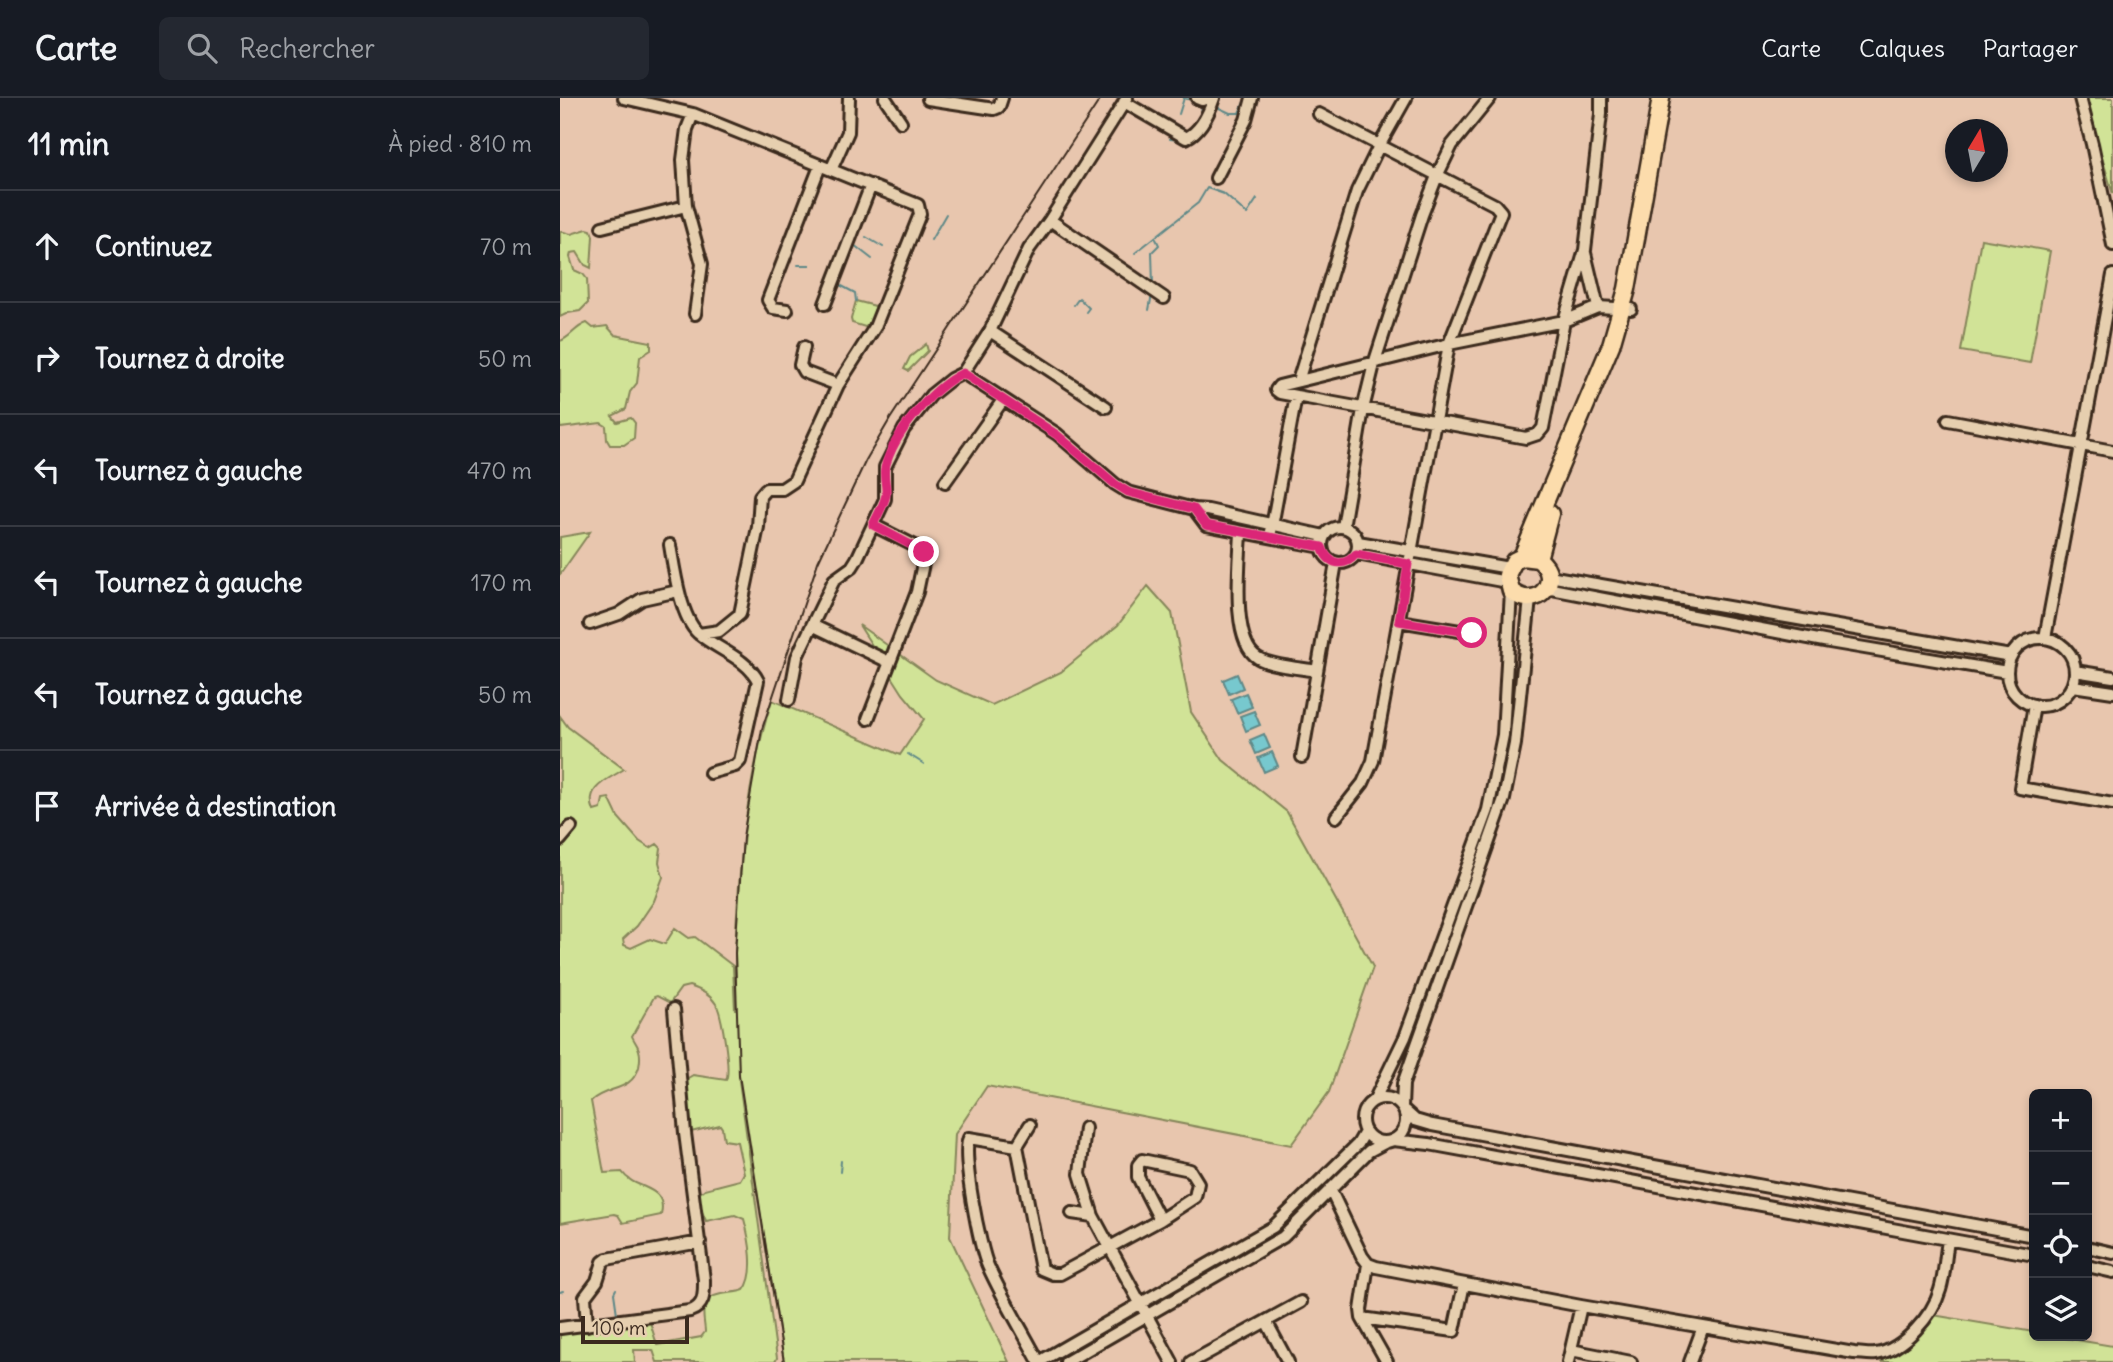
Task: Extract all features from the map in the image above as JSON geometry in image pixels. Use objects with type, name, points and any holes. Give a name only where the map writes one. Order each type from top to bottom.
[{"type":"highway","points":[[1626,309],[1661,98]]},
{"type":"highway","points":[[1530,558],[1626,309],[1644,250],[1669,98]]},
{"type":"highway","points":[[1530,558],[1543,563],[1548,582],[1539,595],[1530,598],[1517,596],[1509,580],[1514,561],[1530,558]]},
{"type":"street","points":[[624,98],[693,114],[915,203],[920,208],[920,214],[875,327],[838,385],[804,463],[794,481],[782,489],[763,490],[760,496],[758,527],[740,614],[719,631],[699,634]]},
{"type":"street","points":[[787,310],[772,307],[768,300],[826,168],[848,132],[849,98]]},
{"type":"street","points":[[885,98],[901,121]]},
{"type":"street","points":[[928,99],[996,109],[1002,98]]},
{"type":"street","points":[[1197,98],[1208,98]]},
{"type":"street","points":[[789,700],[797,657],[834,580],[852,567],[885,499],[885,467],[904,429],[930,395],[963,373],[990,331],[1029,248],[1050,220],[1125,100],[1186,138],[1203,123],[1214,98]]},
{"type":"street","points":[[1216,178],[1246,120],[1252,98]]},
{"type":"street","points":[[1298,381],[1349,211],[1379,146],[1406,98]]},
{"type":"street","points":[[1343,527],[1363,409],[1374,364],[1437,176],[1464,128],[1490,98]]},
{"type":"street","points":[[1601,98],[1585,250],[1564,321],[1543,428],[1538,434],[1526,438],[1363,409],[1276,390],[1279,386],[1449,344],[1564,321],[1598,307],[1626,309]]},
{"type":"street","points":[[2080,98],[2101,181],[2113,245]]},
{"type":"street","points":[[693,114],[684,147],[686,206],[702,264],[695,314]]},
{"type":"street","points":[[1318,114],[1495,205],[1501,212],[1449,344],[1373,761],[1363,783],[1336,817]]},
{"type":"street","points":[[825,304],[871,186]]},
{"type":"street","points":[[602,227],[686,206]]},
{"type":"street","points":[[1050,220],[1164,298]]},
{"type":"street","points":[[1585,250],[1598,307]]},
{"type":"street","points":[[2045,638],[2113,275]]},
{"type":"street","points":[[990,331],[1106,407]]},
{"type":"street","points":[[804,347],[800,365],[804,372],[838,385]]},
{"type":"street","points":[[963,373],[1057,435],[1128,492],[1208,510],[1271,532],[1323,542]]},
{"type":"street","points":[[1271,532],[1296,396]]},
{"type":"street","points":[[944,482],[1003,400]]},
{"type":"street","points":[[1948,420],[2113,451]]},
{"type":"street","points":[[1194,509],[1206,525],[1241,532],[1271,532]]},
{"type":"street","points":[[867,719],[917,592],[925,554],[923,550],[873,525]]},
{"type":"street","points":[[1343,527],[1353,533],[1357,548],[1348,562],[1336,563],[1326,558],[1323,542],[1332,529],[1343,527]]},
{"type":"street","points":[[1241,532],[1238,609],[1251,653],[1261,660],[1317,671]]},
{"type":"street","points":[[670,545],[678,591],[699,634],[717,644],[754,674],[758,681],[740,761],[735,766],[710,773]]},
{"type":"street","points":[[1357,548],[1410,551],[1509,580]]},
{"type":"street","points":[[1357,548],[1408,564],[1509,580]]},
{"type":"street","points":[[1302,757],[1336,563]]},
{"type":"street","points":[[1509,580],[1503,735],[1488,810],[1405,1037],[1375,1099],[1362,1113],[1365,1132],[1374,1140],[1429,1144],[2029,1254]]},
{"type":"street","points":[[1548,582],[2011,656]]},
{"type":"street","points":[[1548,582],[1829,642],[2007,672]]},
{"type":"street","points":[[590,624],[619,614],[642,599],[678,591]]},
{"type":"street","points":[[1066,1362],[1283,1237],[1368,1152],[1403,1131],[1406,1125],[1403,1084],[1504,799],[1515,744],[1530,598]]},
{"type":"street","points":[[1399,621],[1472,633]]},
{"type":"street","points":[[814,626],[889,662]]},
{"type":"street","points":[[2045,638],[2063,645],[2070,653],[2076,671],[2068,694],[2052,704],[2034,705],[2025,702],[2012,690],[2007,672],[2011,656],[2025,642],[2045,638]]},
{"type":"street","points":[[2076,671],[2113,677]]},
{"type":"street","points":[[2073,686],[2113,692]]},
{"type":"street","points":[[2034,705],[2020,788],[2113,804]]},
{"type":"street","points":[[560,840],[571,827]]},
{"type":"street","points":[[560,1328],[697,1309],[704,1294],[674,1009]]},
{"type":"street","points":[[1375,1099],[1390,1098],[1415,1120],[1432,1125],[2029,1235]]},
{"type":"street","points":[[1030,1125],[1017,1146],[1041,1269],[1060,1274],[1160,1220],[1195,1197],[1198,1183],[1195,1175],[1185,1168],[1142,1160],[1138,1165],[1138,1177],[1160,1220]]},
{"type":"street","points":[[1085,1128],[1080,1174],[1093,1216],[1172,1362]]},
{"type":"street","points":[[1017,1146],[969,1138],[966,1162],[987,1263],[1039,1362],[1273,1227],[1358,1144],[1365,1132]]},
{"type":"street","points":[[1723,1199],[1727,1180]]},
{"type":"street","points":[[1331,1189],[1362,1256],[1368,1264],[1376,1267],[1854,1353],[1876,1354],[1893,1348],[1923,1320],[1935,1304],[1941,1288],[1948,1241]]},
{"type":"street","points":[[1072,1213],[1093,1216]]},
{"type":"street","points":[[1273,1227],[1283,1237]]},
{"type":"street","points":[[587,1325],[585,1297],[597,1281],[603,1262],[607,1259],[699,1242]]},
{"type":"street","points":[[2092,1248],[2113,1253]]},
{"type":"street","points":[[1368,1264],[1362,1318],[1387,1362]]},
{"type":"street","points":[[2092,1267],[2113,1272]]},
{"type":"street","points":[[1362,1318],[1454,1331],[1464,1284]]},
{"type":"street","points":[[1191,1362],[1301,1302]]},
{"type":"street","points":[[1581,1306],[1570,1356],[1631,1362]]},
{"type":"street","points":[[1266,1321],[1288,1362]]},
{"type":"street","points":[[1690,1362],[1703,1327]]},
{"type":"green space","points":[[2084,98],[2113,98],[2113,194]]},
{"type":"green space","points":[[591,230],[593,236],[591,268],[585,265],[577,252],[571,253],[570,257],[574,270],[587,279],[588,303],[580,311],[560,317],[560,231],[571,234]]},
{"type":"green space","points":[[1981,239],[2050,251],[2030,363],[1961,351]]},
{"type":"green space","points":[[856,301],[879,307],[870,324],[865,327],[852,323]]},
{"type":"green space","points":[[587,323],[593,328],[607,326],[615,335],[651,342],[651,350],[640,357],[637,383],[630,392],[626,409],[612,416],[617,422],[631,418],[635,423],[634,438],[624,445],[610,445],[606,426],[601,423],[560,428],[560,341]]},
{"type":"green space","points":[[926,344],[928,351],[908,371],[904,369],[910,357]]},
{"type":"green space","points":[[590,532],[561,573],[560,574],[560,537]]},
{"type":"green space","points":[[1148,586],[1172,613],[1191,712],[1223,760],[1287,812],[1373,967],[1329,1092],[1291,1145],[987,1086],[955,1134],[950,1237],[1009,1362],[784,1362],[739,1080],[777,1358],[775,1362],[657,1362],[653,1350],[634,1350],[635,1362],[560,1362],[560,1335],[570,1331],[647,1321],[650,1322],[657,1345],[701,1337],[705,1332],[703,1314],[706,1302],[715,1296],[744,1290],[751,1265],[744,1219],[735,1215],[706,1221],[700,1207],[700,1193],[705,1189],[740,1180],[744,1173],[737,1142],[724,1140],[720,1125],[686,1131],[683,1081],[693,1075],[726,1080],[727,1075],[725,1042],[716,1004],[704,992],[689,986],[681,988],[670,1003],[654,997],[632,1036],[640,1054],[636,1075],[625,1085],[591,1101],[604,1173],[622,1172],[655,1193],[662,1205],[661,1215],[623,1223],[618,1215],[614,1214],[560,1223],[560,716],[568,727],[624,769],[595,790],[592,796],[594,811],[601,809],[603,799],[609,798],[618,817],[639,841],[650,848],[657,844],[661,848],[659,862],[663,877],[654,901],[637,926],[623,939],[624,945],[631,948],[650,939],[665,944],[675,928],[689,938],[695,937],[733,966],[735,1010],[735,950],[745,824],[756,761],[772,700],[900,755],[924,719],[903,694],[859,625],[936,680],[992,705],[1061,672],[1118,625]]},
{"type":"green space","points":[[1927,1314],[2029,1331],[2029,1341],[2083,1341],[2113,1346],[2113,1362],[1882,1362]]},
{"type":"water","points":[[1237,674],[1243,688],[1229,694],[1223,680]]},
{"type":"water","points":[[1246,693],[1252,707],[1237,713],[1231,699]]},
{"type":"water","points":[[1254,711],[1260,725],[1246,731],[1240,716]]},
{"type":"water","points":[[1264,734],[1270,748],[1256,754],[1250,740]]},
{"type":"water","points":[[1272,752],[1278,766],[1264,772],[1258,758]]},
{"type":"waterway","points":[[1179,114],[1184,98],[1195,101]]},
{"type":"waterway","points":[[1217,107],[1230,113],[1239,113],[1246,98]]},
{"type":"waterway","points":[[1201,104],[1202,116]]},
{"type":"waterway","points":[[1170,133],[1170,139],[1179,140]]},
{"type":"waterway","points":[[1135,253],[1198,203],[1207,188],[1224,194],[1247,214],[1257,199]]},
{"type":"waterway","points":[[931,240],[946,214]]},
{"type":"waterway","points":[[866,237],[883,247]]},
{"type":"waterway","points":[[1153,285],[1152,252],[1159,245],[1156,239]]},
{"type":"waterway","points":[[854,245],[872,259]]},
{"type":"waterway","points":[[798,265],[810,265]]},
{"type":"waterway","points":[[838,284],[855,293],[856,301]]},
{"type":"waterway","points":[[1149,310],[1152,294]]},
{"type":"waterway","points":[[1074,305],[1079,298],[1089,308],[1086,312]]},
{"type":"waterway","points":[[908,754],[924,764]]},
{"type":"waterway","points":[[840,1172],[841,1161]]},
{"type":"waterway","points":[[616,1289],[614,1293],[617,1314]]},
{"type":"railway","points":[[784,1362],[739,1075],[735,953],[743,837],[762,729],[818,562],[866,460],[890,419],[1101,98]]},
{"type":"route","points":[[924,552],[873,525],[885,499],[885,467],[904,429],[930,395],[963,373],[1057,435],[1128,492],[1194,509],[1206,525],[1322,547],[1326,558],[1336,563],[1348,562],[1356,554],[1408,564],[1399,621],[1472,633]]}]
